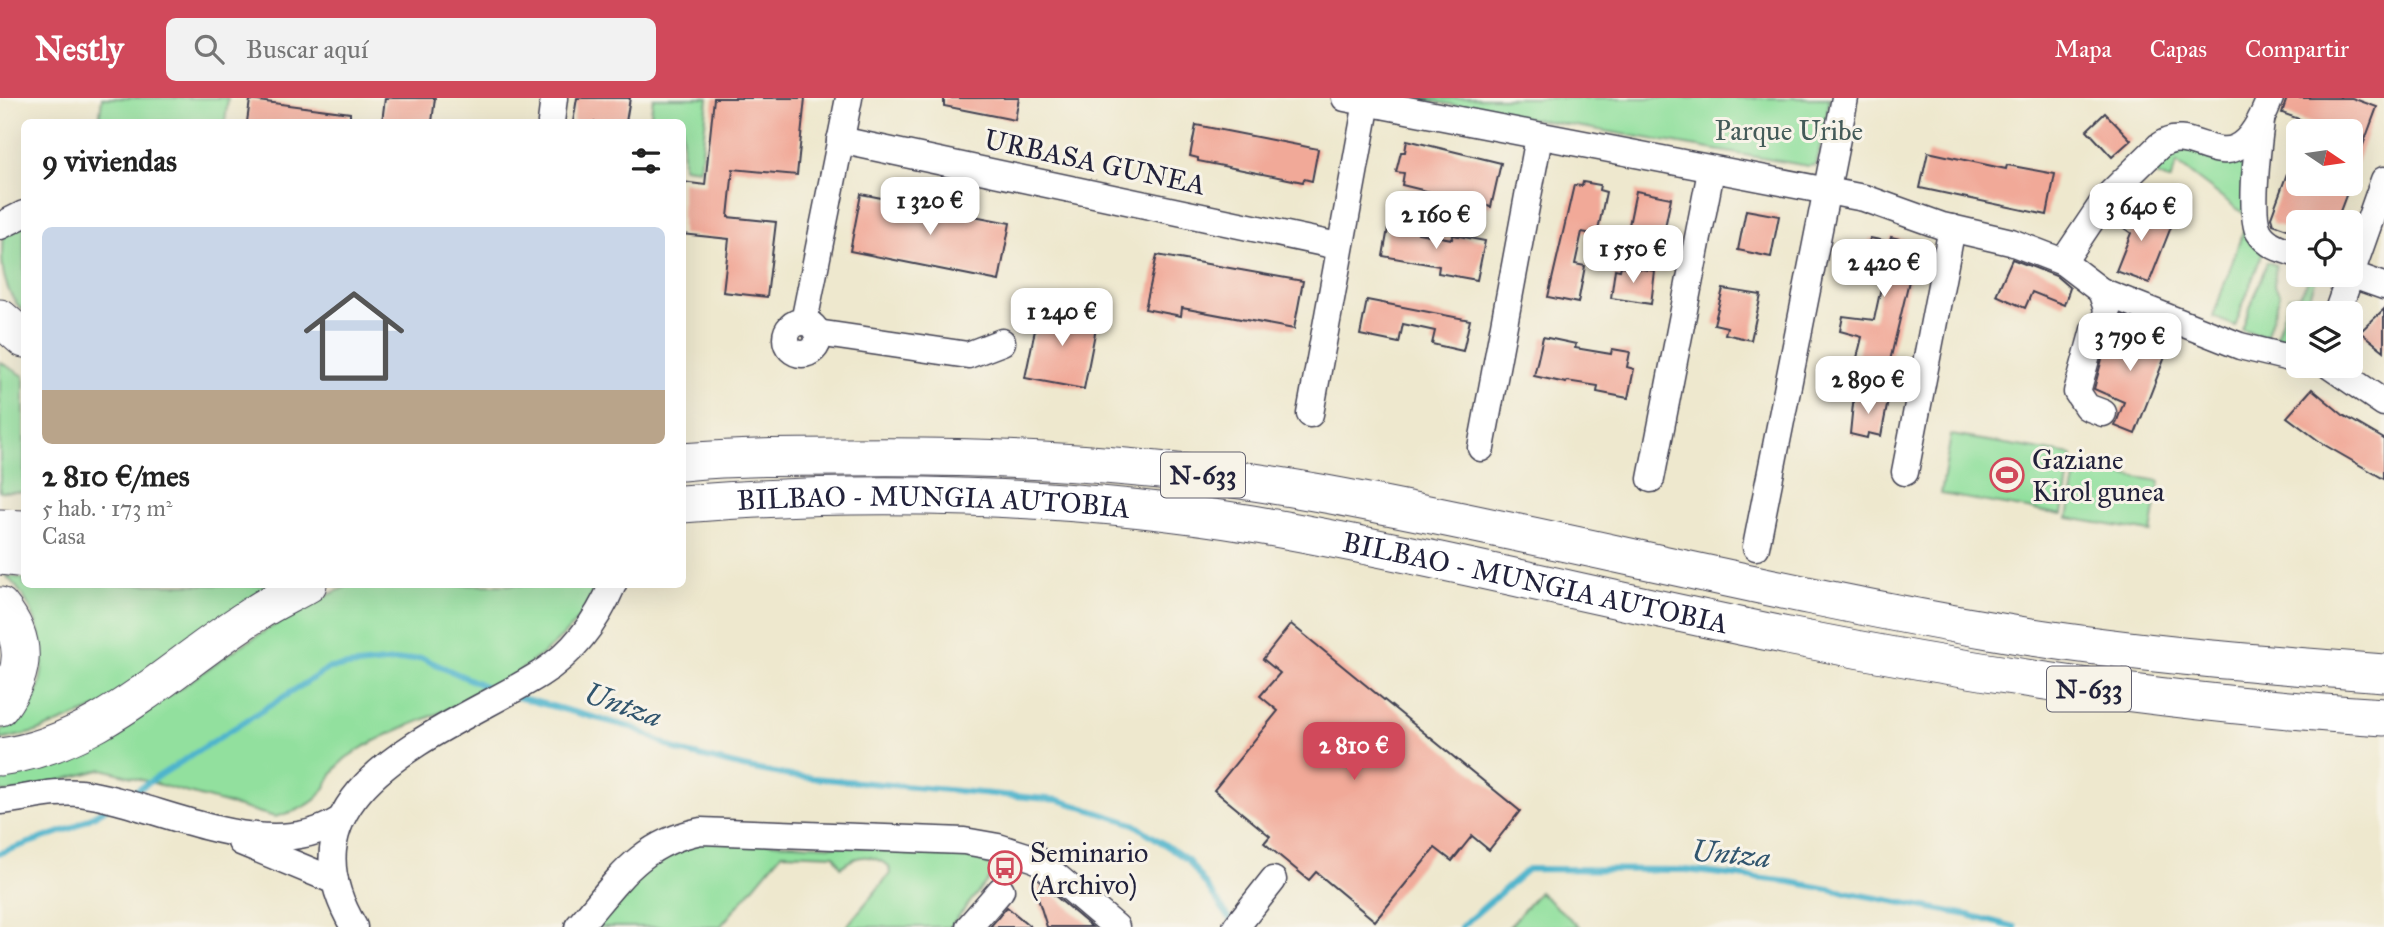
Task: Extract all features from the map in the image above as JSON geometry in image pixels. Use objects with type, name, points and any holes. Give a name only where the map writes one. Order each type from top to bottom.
[{"type":"highway","points":[[0,318],[21,336]]},
{"type":"highway","points":[[0,348],[21,359]]},
{"type":"highway","name":"BILBAO - MUNGIA AUTOBIA","points":[[686,461],[930,456],[1125,466],[1319,492],[1709,576],[1989,630],[2131,651],[2384,673]]},
{"type":"highway","name":"BILBAO - MUNGIA AUTOBIA","points":[[686,504],[925,496],[1150,512],[1250,524],[1796,638],[2098,690],[2294,711],[2384,717]]},
{"type":"highway","points":[[0,505],[21,505]]},
{"type":"highway","points":[[0,528],[21,529]]},
{"type":"highway","points":[[0,556],[21,559]]},
{"type":"highway","points":[[0,757],[45,747],[132,702],[256,612],[301,588]]},
{"type":"highway","points":[[0,606],[16,628],[21,649],[19,673],[11,692],[0,707]]},
{"type":"street","points":[[551,119],[554,98]]},
{"type":"street","points":[[849,98],[810,327],[968,355],[1002,342]]},
{"type":"street","points":[[1756,547],[1845,98]]},
{"type":"street","points":[[1310,414],[1338,246],[1356,100],[1711,171],[1864,198],[1952,228],[2011,242],[2063,262],[2101,291],[2240,346],[2286,357]]},
{"type":"street","points":[[2265,109],[2256,202],[2259,232],[2277,247],[2286,250]]},
{"type":"street","points":[[2063,262],[2106,198],[2168,139],[2181,138],[2221,152],[2241,144],[2265,109]]},
{"type":"street","points":[[1481,448],[1539,137]]},
{"type":"street","name":"URBASA GUNEA","points":[[840,140],[1338,246]]},
{"type":"street","points":[[1651,479],[1711,171]]},
{"type":"street","points":[[2363,239],[2383,186]]},
{"type":"street","points":[[0,209],[21,212]]},
{"type":"street","points":[[0,226],[21,214]]},
{"type":"street","points":[[1905,472],[1952,228]]},
{"type":"street","points":[[2363,279],[2384,286]]},
{"type":"street","points":[[2101,291],[2106,309],[2104,329],[2094,330],[2077,392],[2088,407],[2103,413]]},
{"type":"street","points":[[2348,378],[2384,403]]},
{"type":"street","points":[[0,801],[78,793],[143,807],[225,831],[281,837],[320,832],[338,821],[376,773],[480,706],[541,673],[576,645],[600,615],[611,588]]},
{"type":"street","points":[[338,821],[332,855],[335,881],[343,907],[354,927]]},
{"type":"street","points":[[225,831],[245,844],[335,881]]},
{"type":"street","points":[[578,927],[643,853],[668,839],[701,831],[964,841],[998,846],[1035,859],[1116,927]]},
{"type":"street","points":[[1243,918],[1273,880]]},
{"type":"street","points":[[969,927],[1001,890]]},
{"type":"green space","points":[[102,98],[228,98],[225,119],[99,119]]},
{"type":"green space","points":[[653,98],[708,98],[700,169],[686,167],[686,119],[650,119]]},
{"type":"green space","name":"Parque Uribe","points":[[1413,98],[1830,98],[1818,157],[1815,165],[1808,166]]},
{"type":"green space","points":[[2246,145],[2266,243],[2235,326],[2213,317],[2248,217],[2177,163],[2170,181],[2144,169],[2155,154]]},
{"type":"green space","points":[[21,226],[21,309],[11,296],[4,277],[3,235]]},
{"type":"green space","points":[[2267,262],[2276,265],[2274,286],[2280,295],[2266,337],[2242,330]]},
{"type":"green space","points":[[2304,287],[2313,287],[2308,301],[2288,301],[2289,297],[2300,295]]},
{"type":"green space","points":[[2286,306],[2286,342],[2275,340]]},
{"type":"green space","points":[[0,362],[21,374],[21,492],[0,492]]},
{"type":"green space","name":"Gaziane Kirol gunea","points":[[1951,435],[2072,455],[2062,515],[1941,494]]},
{"type":"green space","points":[[2077,467],[2160,481],[2151,532],[2068,518]]},
{"type":"green space","points":[[5,575],[21,578],[21,588],[281,588],[130,695],[36,732],[0,740],[1,731],[27,711],[41,676],[40,639],[27,603]]},
{"type":"green space","points":[[344,588],[594,588],[588,603],[561,638],[523,668],[452,708],[360,749],[346,758],[333,772],[318,797],[292,812],[275,817],[103,769],[17,792],[0,792],[0,768],[166,698],[239,647],[311,603]]},
{"type":"green space","points":[[705,840],[973,852],[995,871],[950,927],[846,927],[890,874],[889,866],[870,857],[859,857],[841,867],[834,855],[782,853],[720,927],[591,927],[643,867]]},
{"type":"green space","points":[[1539,892],[1580,927],[1509,927]]},
{"type":"building","points":[[385,98],[435,98],[432,119],[382,119]]},
{"type":"building","points":[[577,98],[630,98],[626,119],[574,119]]},
{"type":"building","points":[[714,98],[805,98],[797,175],[733,169],[728,217],[776,222],[767,297],[723,292],[729,239],[686,234],[686,183],[705,185]]},
{"type":"building","points":[[944,98],[1019,98],[1015,120],[944,106]]},
{"type":"building","points":[[2287,98],[2352,98],[2377,107],[2363,145],[2363,119],[2299,119],[2282,113]]},
{"type":"building","points":[[250,100],[350,113],[350,119],[247,119]]},
{"type":"building","points":[[2105,113],[2131,140],[2112,157],[2087,130]]},
{"type":"building","points":[[1196,125],[1318,149],[1312,181],[1304,179],[1303,182],[1198,161],[1198,158],[1190,156]]},
{"type":"building","points":[[1407,140],[1501,163],[1491,207],[1402,185],[1404,173],[1396,172]]},
{"type":"building","points":[[1928,152],[2006,169],[2007,165],[2055,174],[2047,215],[1920,188]]},
{"type":"building","points":[[2286,176],[2286,196],[2346,196],[2340,210],[2286,210],[2286,229],[2273,224],[2271,217]]},
{"type":"building","points":[[1583,182],[1600,185],[1599,190],[1606,192],[1597,235],[1582,232],[1575,264],[1585,266],[1578,303],[1548,297],[1574,185],[1582,186]]},
{"type":"building","points":[[1636,191],[1671,198],[1663,237],[1628,230]]},
{"type":"building","points":[[861,194],[1010,223],[999,281],[850,251]]},
{"type":"building","points":[[2121,205],[2171,227],[2149,283],[2116,271],[2131,233],[2111,219]]},
{"type":"building","points":[[1746,210],[1779,216],[1771,257],[1738,250]]},
{"type":"building","points":[[1389,223],[1419,228],[1418,233],[1452,239],[1453,235],[1485,241],[1477,280],[1438,273],[1439,266],[1383,256]]},
{"type":"building","points":[[1891,237],[1918,243],[1889,365],[1857,358],[1862,337],[1840,331],[1843,316],[1874,320],[1885,269],[1865,265],[1870,238],[1890,242]]},
{"type":"building","points":[[1157,255],[1303,281],[1294,329],[1182,308],[1181,316],[1145,309]]},
{"type":"building","points":[[2012,259],[2056,276],[2070,288],[2064,305],[2032,292],[2025,308],[1996,295]]},
{"type":"building","points":[[1621,266],[1655,271],[1651,304],[1611,298],[1615,269],[1620,270]]},
{"type":"building","points":[[1723,289],[1761,295],[1751,340],[1725,334],[1727,327],[1714,324]]},
{"type":"building","points":[[1367,300],[1470,320],[1463,351],[1432,344],[1435,331],[1403,324],[1399,343],[1360,335]]},
{"type":"building","points":[[1040,306],[1098,318],[1084,389],[1025,378]]},
{"type":"building","points":[[2384,309],[2384,351],[2363,334],[2363,329]]},
{"type":"building","points":[[2122,316],[2140,323],[2134,336],[2168,349],[2135,434],[2115,426],[2124,402],[2094,389],[2106,344],[2117,337]]},
{"type":"building","points":[[1543,337],[1576,344],[1575,348],[1611,354],[1612,349],[1630,352],[1627,367],[1634,369],[1628,398],[1597,392],[1598,386],[1534,376]]},
{"type":"building","points":[[2312,389],[2343,415],[2384,439],[2384,479],[2323,444],[2287,417]]},
{"type":"building","points":[[1854,394],[1888,401],[1881,436],[1868,433],[1867,438],[1850,434]]},
{"type":"building","points":[[1291,624],[1520,811],[1489,850],[1472,836],[1452,861],[1435,848],[1375,921],[1316,872],[1309,880],[1264,843],[1270,836],[1214,790],[1278,711],[1260,696],[1280,673],[1263,659]]},
{"type":"building","points":[[1041,884],[1092,927],[1047,927],[1037,895]]},
{"type":"building","points":[[1007,907],[1031,927],[990,927]]},
{"type":"waterway","name":"Untza","points":[[129,795],[329,668],[422,658],[493,690]]},
{"type":"waterway","name":"Untza","points":[[517,697],[634,728],[679,751],[743,767],[791,776],[1059,800],[1134,824],[1188,860],[1233,923]]},
{"type":"waterway","name":"Untza","points":[[0,853],[72,828],[107,808]]},
{"type":"waterway","name":"Untza","points":[[1461,927],[1528,869],[1686,870],[1791,882],[1968,915],[2015,927]]},
{"type":"place","name":"Gaziane Kirol gunea","points":[[2007,475]]},
{"type":"place","name":"Seminario (Archivo)","points":[[1005,868]]}]
